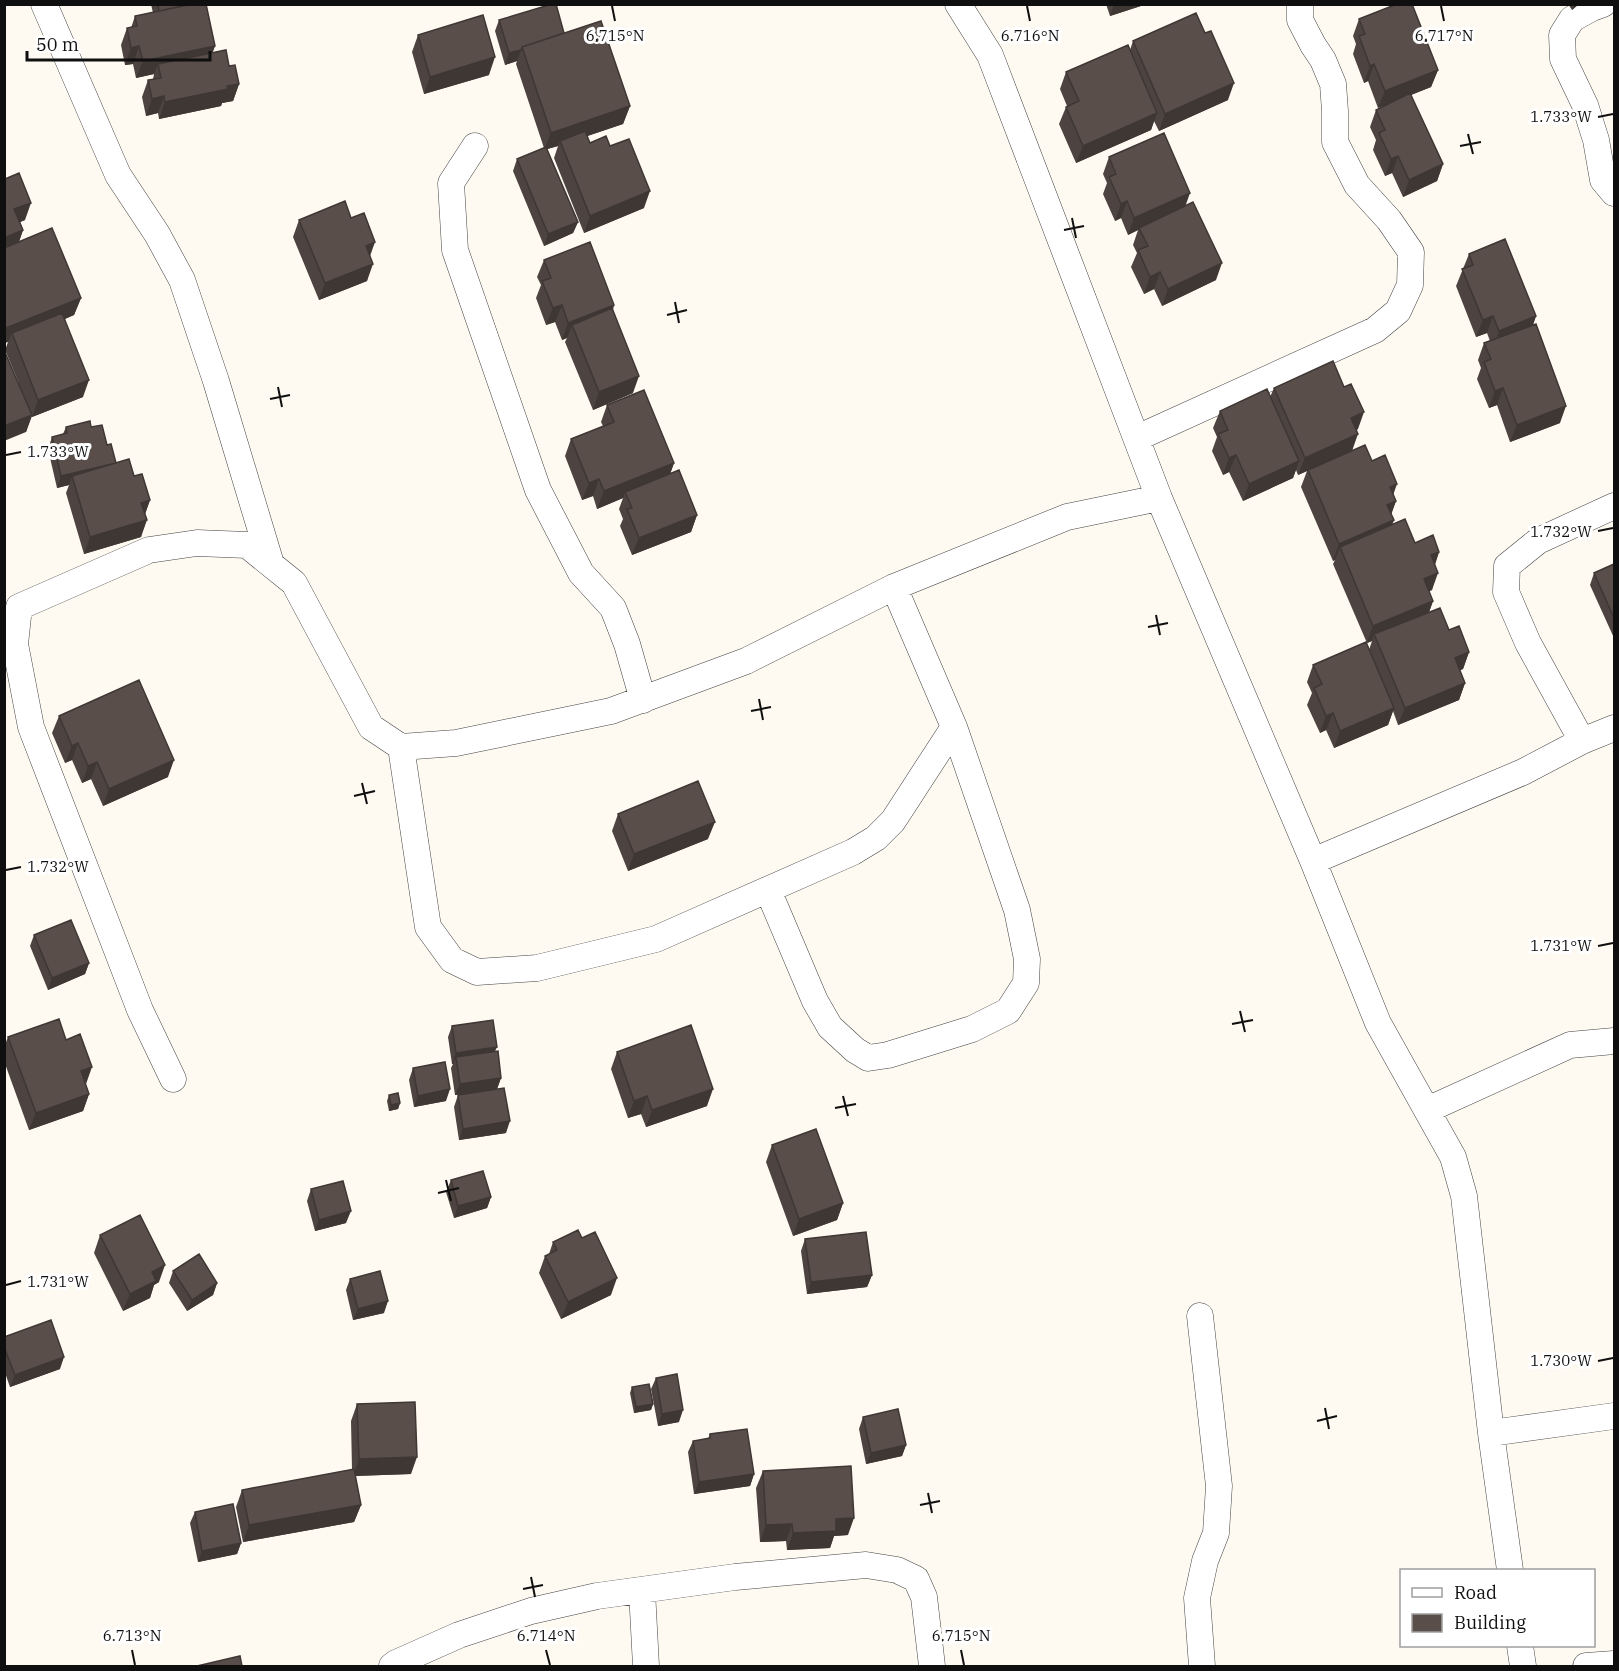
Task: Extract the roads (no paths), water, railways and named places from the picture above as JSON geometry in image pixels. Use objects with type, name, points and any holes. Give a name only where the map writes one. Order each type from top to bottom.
[{"type":"street","points":[[44,4],[118,175],[182,280],[216,381],[271,564]]},
{"type":"street","points":[[958,4],[990,55],[1159,498],[1313,861],[1378,1023],[1453,1157],[1464,1196],[1491,1433],[1510,1569]]},
{"type":"street","points":[[1137,438],[1375,330],[1398,310],[1410,285],[1411,252],[1389,220],[1357,185],[1335,142],[1333,84],[1323,60],[1300,20],[1300,4]]},
{"type":"street","points":[[1603,4],[1572,19],[1562,35],[1563,59],[1585,105],[1596,140],[1603,180],[1614,193]]},
{"type":"street","points":[[475,146],[451,183],[455,250],[538,490],[581,573],[613,608],[627,644],[643,700]]},
{"type":"street","points":[[173,1079],[140,1010],[31,727],[15,644],[12,603],[149,550],[197,543],[247,545],[294,583],[371,727],[401,747],[456,743],[611,711],[643,700],[746,662],[894,587],[1067,517],[1159,498]]},
{"type":"street","points":[[1582,741],[1528,643],[1506,592],[1507,566],[1538,541],[1614,507]]},
{"type":"street","points":[[768,890],[815,1001],[830,1027],[855,1050],[868,1058],[888,1055],[972,1029],[1008,1011],[1026,983],[1027,958],[1017,910],[954,727],[894,587]]},
{"type":"street","points":[[401,747],[428,927],[452,960],[477,972],[537,968],[656,939],[853,852],[876,838],[893,821],[954,727]]},
{"type":"street","points":[[1313,861],[1523,772],[1582,741],[1614,728]]},
{"type":"street","points":[[1427,1110],[1570,1045],[1614,1041]]},
{"type":"street","points":[[1200,1316],[1219,1486],[1216,1533],[1205,1561],[1197,1598],[1202,1666]]},
{"type":"street","points":[[1491,1433],[1614,1416]]},
{"type":"street","points":[[392,1666],[459,1635],[531,1611],[597,1596],[735,1577],[866,1565],[897,1569],[916,1579],[924,1597],[932,1666]]},
{"type":"street","points":[[642,1591],[646,1666]]},
{"type":"street","points":[[1520,1647],[1522,1666]]},
{"type":"street","points":[[1586,1666],[1614,1664]]}]
